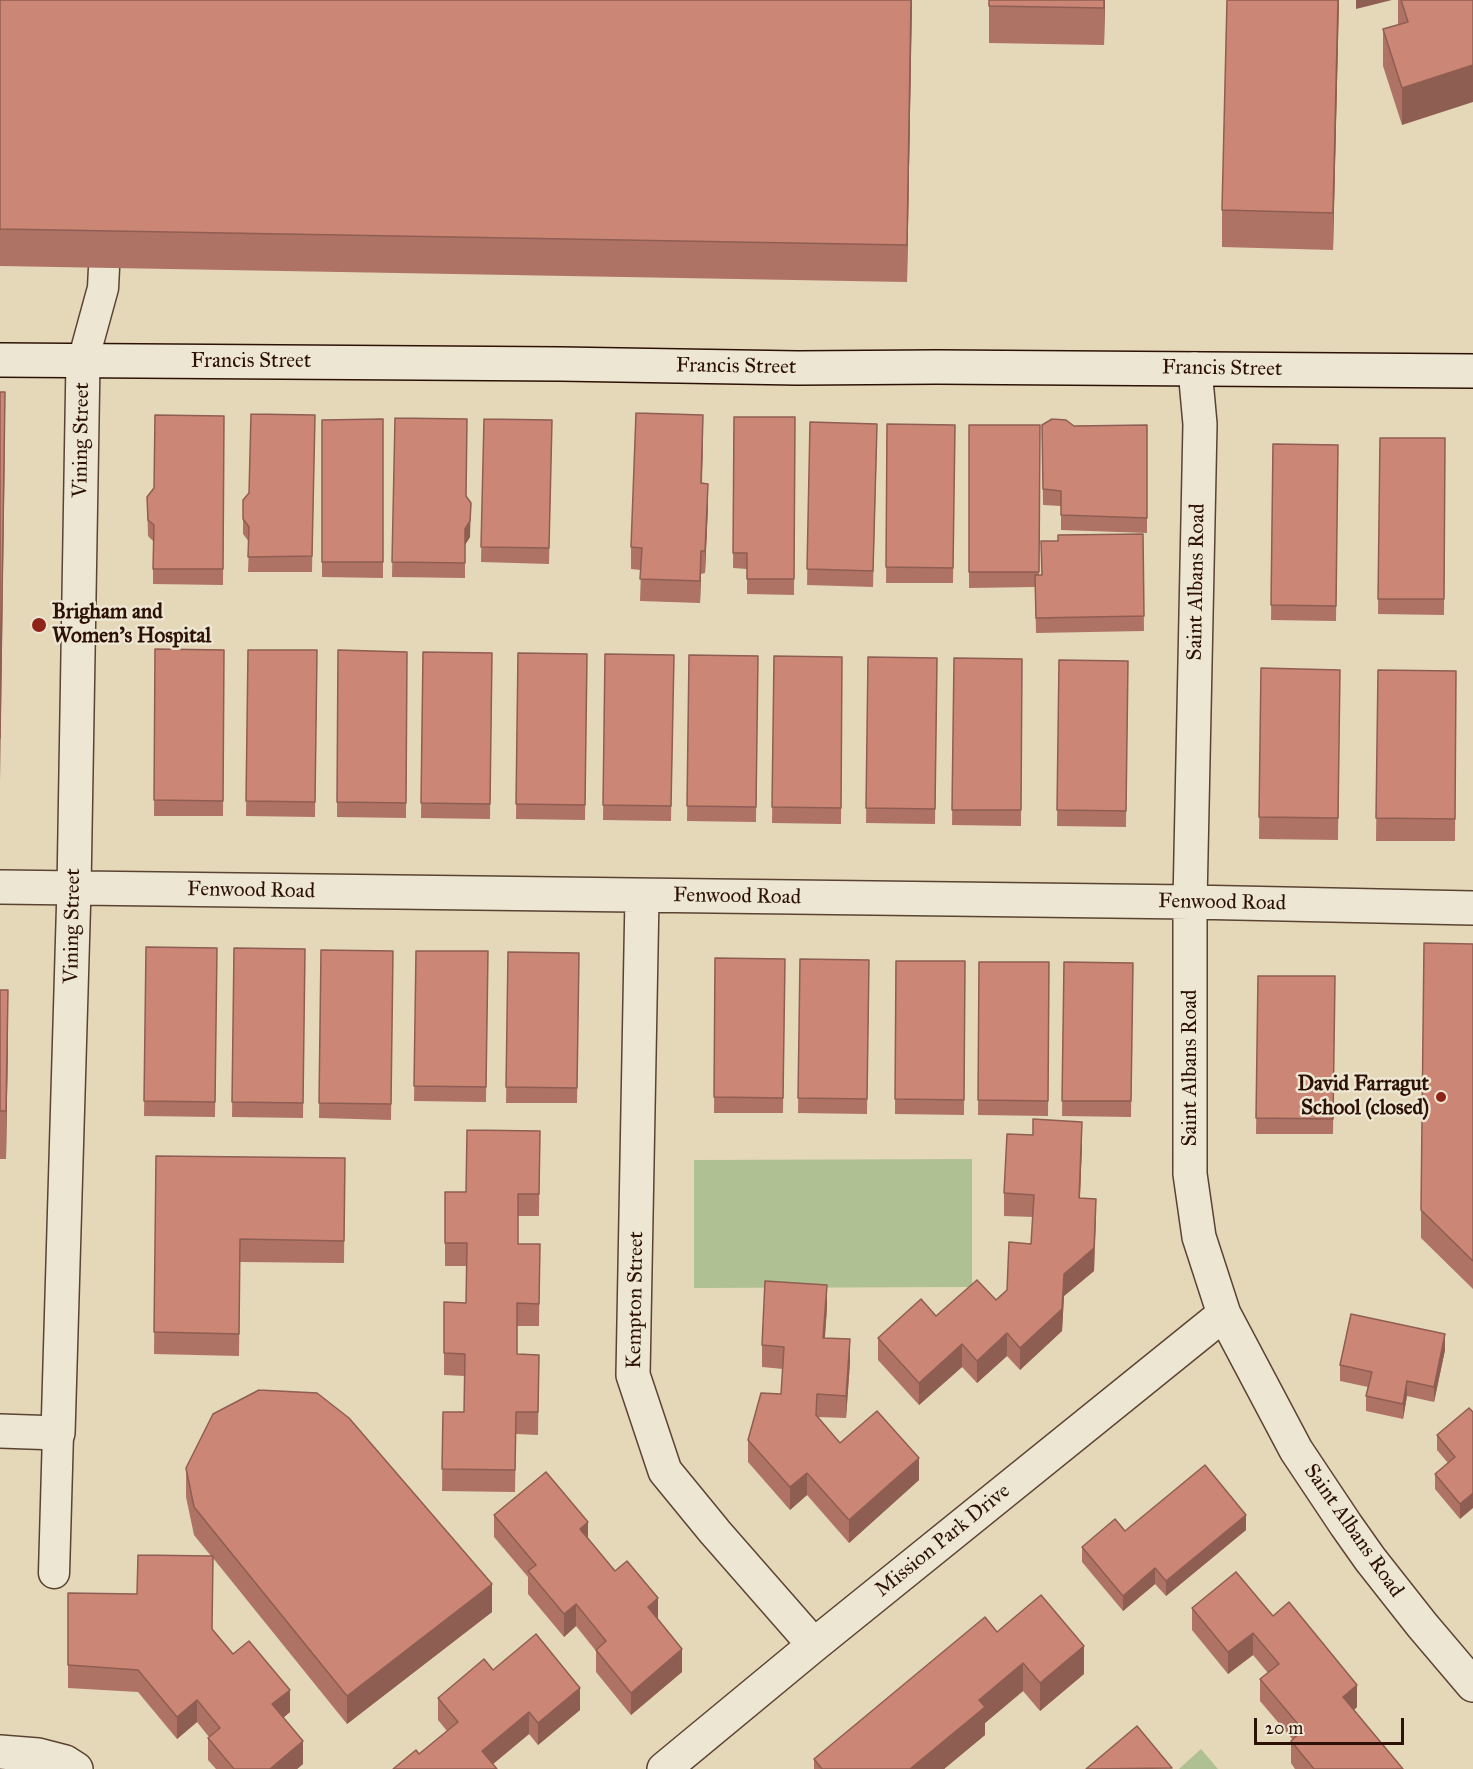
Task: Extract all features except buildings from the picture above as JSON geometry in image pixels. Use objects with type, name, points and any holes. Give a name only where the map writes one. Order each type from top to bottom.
[{"type":"street","name":"Francis Street","points":[[0,360],[798,368],[1473,371]]},
{"type":"street","name":"Vining Street","points":[[58,1433],[74,889],[83,361]]},
{"type":"street","name":"Saint Albans Road","points":[[1195,369],[1200,424],[1190,902],[1190,1174],[1199,1237],[1224,1314],[1296,1450],[1346,1525],[1397,1594],[1473,1685]]},
{"type":"street","name":"Fenwood Road","points":[[0,886],[74,889],[1190,902],[1473,908]]},
{"type":"street","name":"Kempton Street","points":[[642,896],[633,1375],[665,1471],[814,1645]]},
{"type":"street","name":"Mission Park Drive","points":[[664,1769],[1224,1314]]},
{"type":"street","points":[[0,1431],[58,1433]]},
{"type":"street","points":[[0,1752],[38,1755],[65,1762],[76,1769]]},
{"type":"lane","points":[[83,361],[103,288],[104,268]]},
{"type":"lane","points":[[54,1573],[58,1433]]},
{"type":"green space","points":[[972,1159],[972,1287],[694,1288],[694,1160]]},
{"type":"green space","points":[[1201,1749],[1218,1769],[1179,1769]]},
{"type":"place","name":"Brigham and Women's Hospital","points":[[39,625]]},
{"type":"place","name":"David Farragut School (closed)","points":[[1441,1097]]}]
